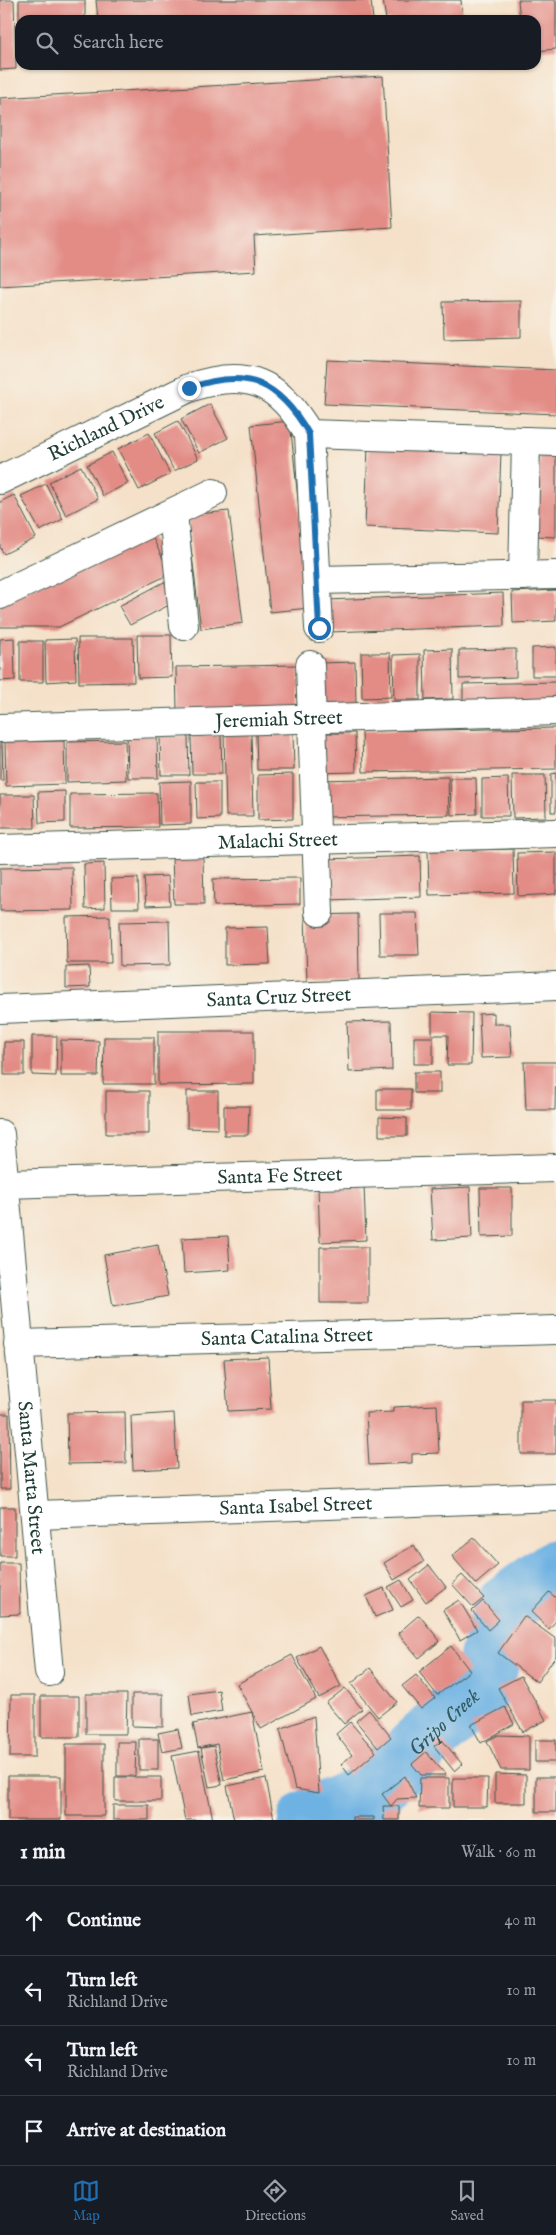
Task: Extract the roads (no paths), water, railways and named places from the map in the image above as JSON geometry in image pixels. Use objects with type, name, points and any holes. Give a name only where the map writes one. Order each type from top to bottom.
[{"type":"street","name":"Richland Drive","points":[[0,480],[189,388],[208,381],[233,377],[257,382],[278,395],[298,414],[309,434]]},
{"type":"street","points":[[319,628],[309,434],[556,442]]},
{"type":"street","points":[[523,576],[526,441]]},
{"type":"street","points":[[0,595],[213,493]]},
{"type":"street","points":[[173,513],[184,626]]},
{"type":"street","points":[[317,580],[556,575]]},
{"type":"street","points":[[310,665],[319,912]]},
{"type":"street","name":"Jeremiah Street","points":[[0,728],[556,711]]},
{"type":"street","name":"Malachi Street","points":[[0,849],[556,833]]},
{"type":"street","name":"Santa Cruz Street","points":[[0,1009],[556,986]]},
{"type":"street","name":"Santa Marta Street","points":[[0,1134],[49,1672]]},
{"type":"street","name":"Santa Fe Street","points":[[4,1184],[556,1168]]},
{"type":"street","name":"Santa Catalina Street","points":[[18,1344],[556,1330]]},
{"type":"street","name":"Santa Isabel Street","points":[[36,1515],[556,1497]]},
{"type":"waterway","name":"Gripo Creek","points":[[309,1820],[369,1793],[479,1691],[508,1604],[556,1570]]}]
